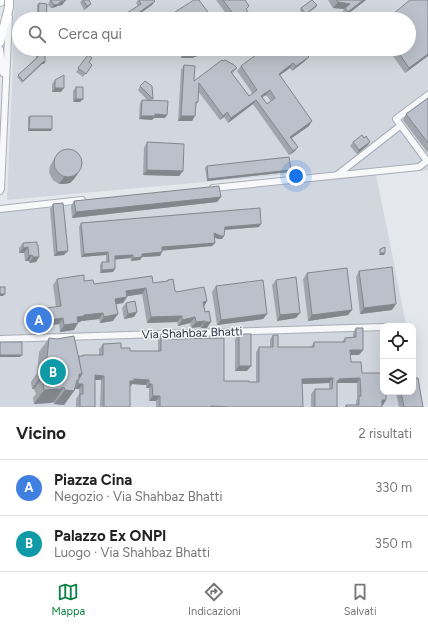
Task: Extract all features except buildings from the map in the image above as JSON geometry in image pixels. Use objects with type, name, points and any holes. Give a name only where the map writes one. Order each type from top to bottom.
[{"type":"main road","points":[[0,42],[9,4]]},
{"type":"street","points":[[0,191],[9,4]]},
{"type":"street","points":[[0,49],[6,88]]},
{"type":"street","points":[[204,188],[419,167],[427,161],[396,119],[428,95]]},
{"type":"street","points":[[337,175],[400,126]]},
{"type":"street","points":[[0,209],[86,200]]},
{"type":"street","name":"Via Shahbaz Bhatti","points":[[0,339],[380,327]]},
{"type":"shaded area","points":[[14,0],[428,0],[428,170],[376,175],[405,323],[380,323],[380,395],[416,395],[416,383],[420,407],[0,407],[0,212],[155,198],[314,181],[312,172],[7,200],[13,56],[416,56],[416,12],[14,12]]},
{"type":"place","name":"Piazza Cina","points":[[39,320]]},
{"type":"place","name":"Palazzo Ex ONPI","points":[[53,372]]}]
